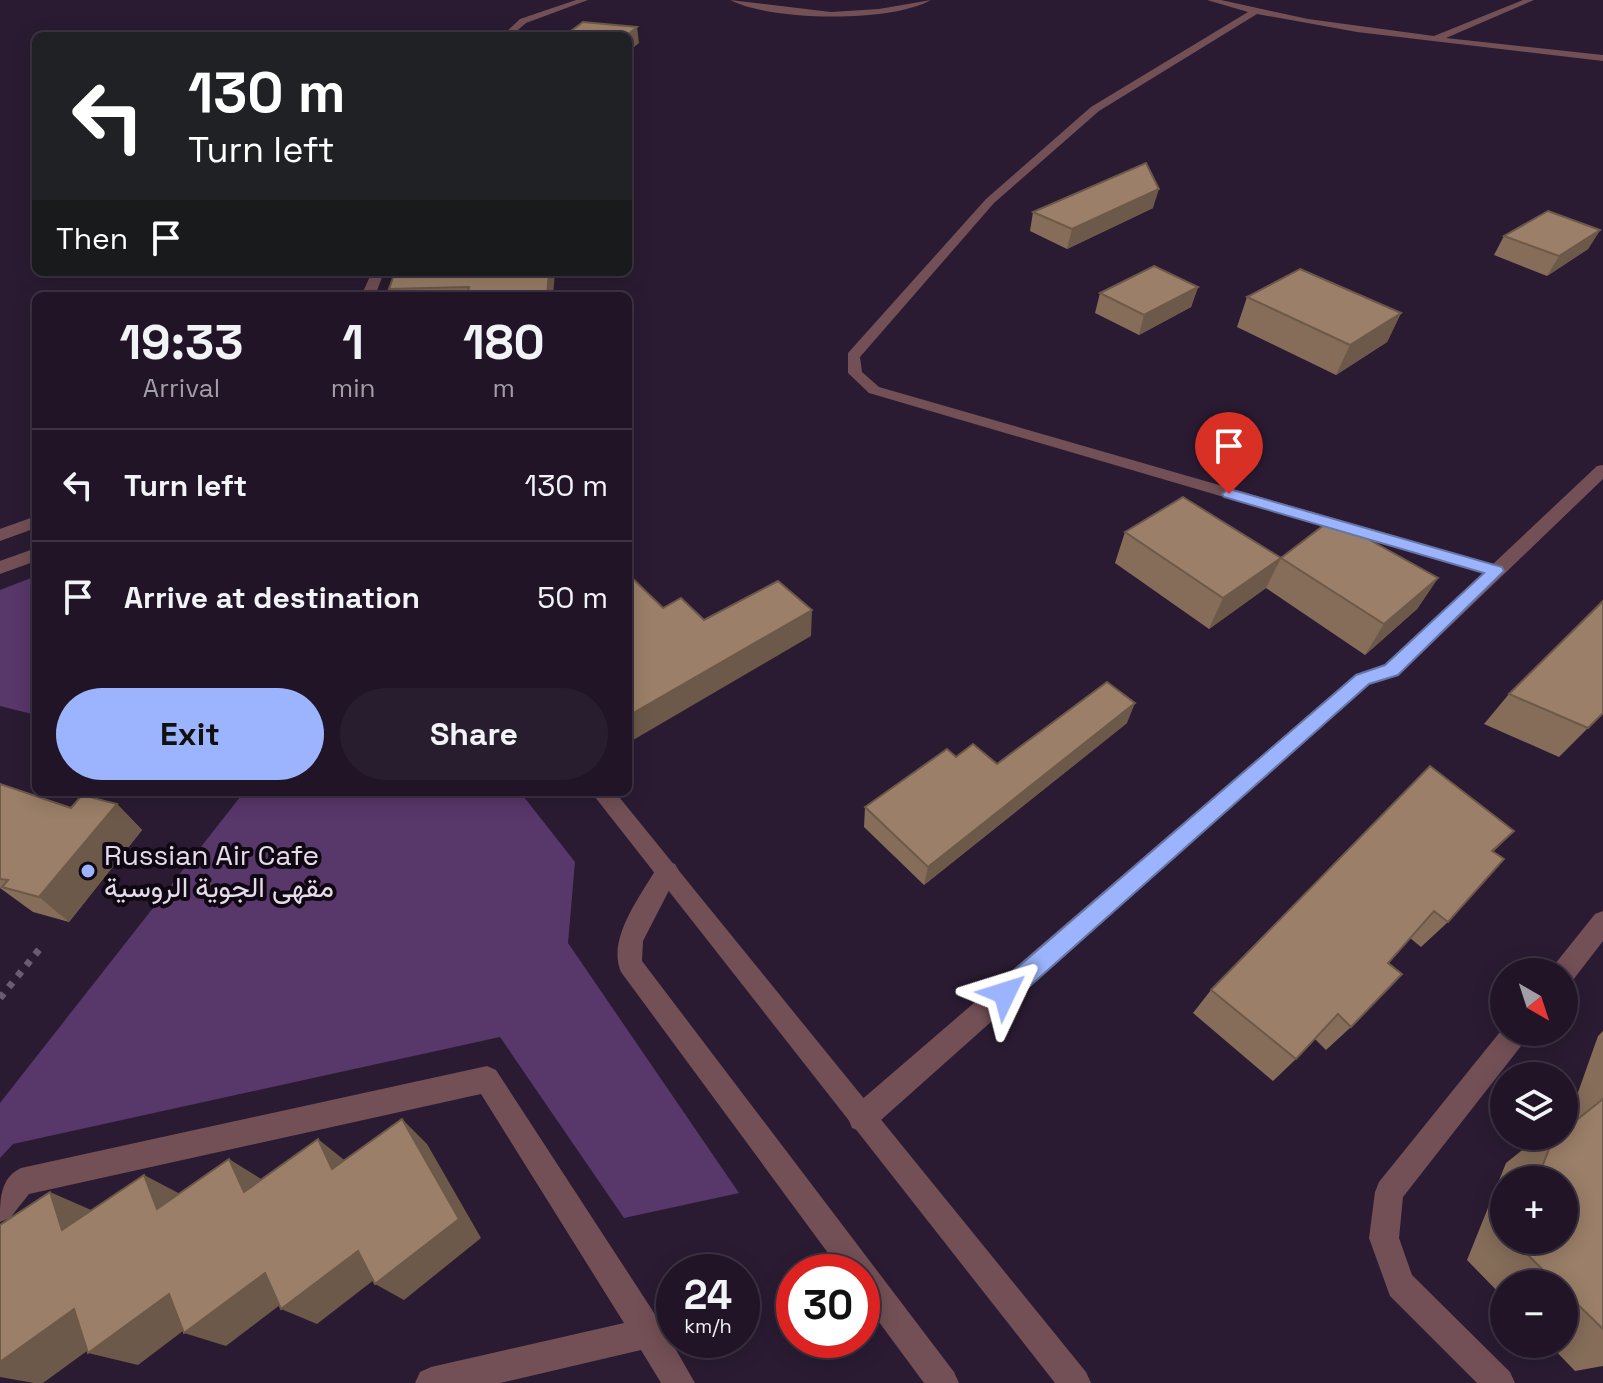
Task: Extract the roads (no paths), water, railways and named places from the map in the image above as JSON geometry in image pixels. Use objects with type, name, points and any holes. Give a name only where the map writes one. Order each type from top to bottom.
[{"type":"street","points":[[511,32],[523,21],[584,0]]},
{"type":"street","points":[[734,0],[823,15],[855,16],[896,11],[927,0]]},
{"type":"street","points":[[1211,0],[1254,12],[1338,28],[1603,58]]},
{"type":"street","points":[[1435,39],[1530,0]]},
{"type":"street","points":[[1254,12],[1095,109],[990,201],[853,356],[855,373],[874,390],[1496,571]]},
{"type":"street","points":[[862,1118],[1363,679],[1392,670],[1603,470]]},
{"type":"street","points":[[0,535],[32,523]]},
{"type":"street","points":[[0,568],[32,556]]},
{"type":"street","points":[[605,796],[1075,1383]]},
{"type":"street","points":[[667,871],[631,940],[630,964],[847,1254]]},
{"type":"street","points":[[1575,958],[1603,922]]},
{"type":"street","points":[[1499,1383],[1401,1285],[1384,1238],[1389,1192],[1505,1046]]},
{"type":"street","points":[[0,1208],[21,1182],[487,1079],[679,1383]]},
{"type":"street","points":[[880,1298],[943,1383]]},
{"type":"street","points":[[431,1383],[649,1333]]},
{"type":"place","name":"Russian Air Cafe مقهى الجوية الروسية","points":[[88,871]]}]
